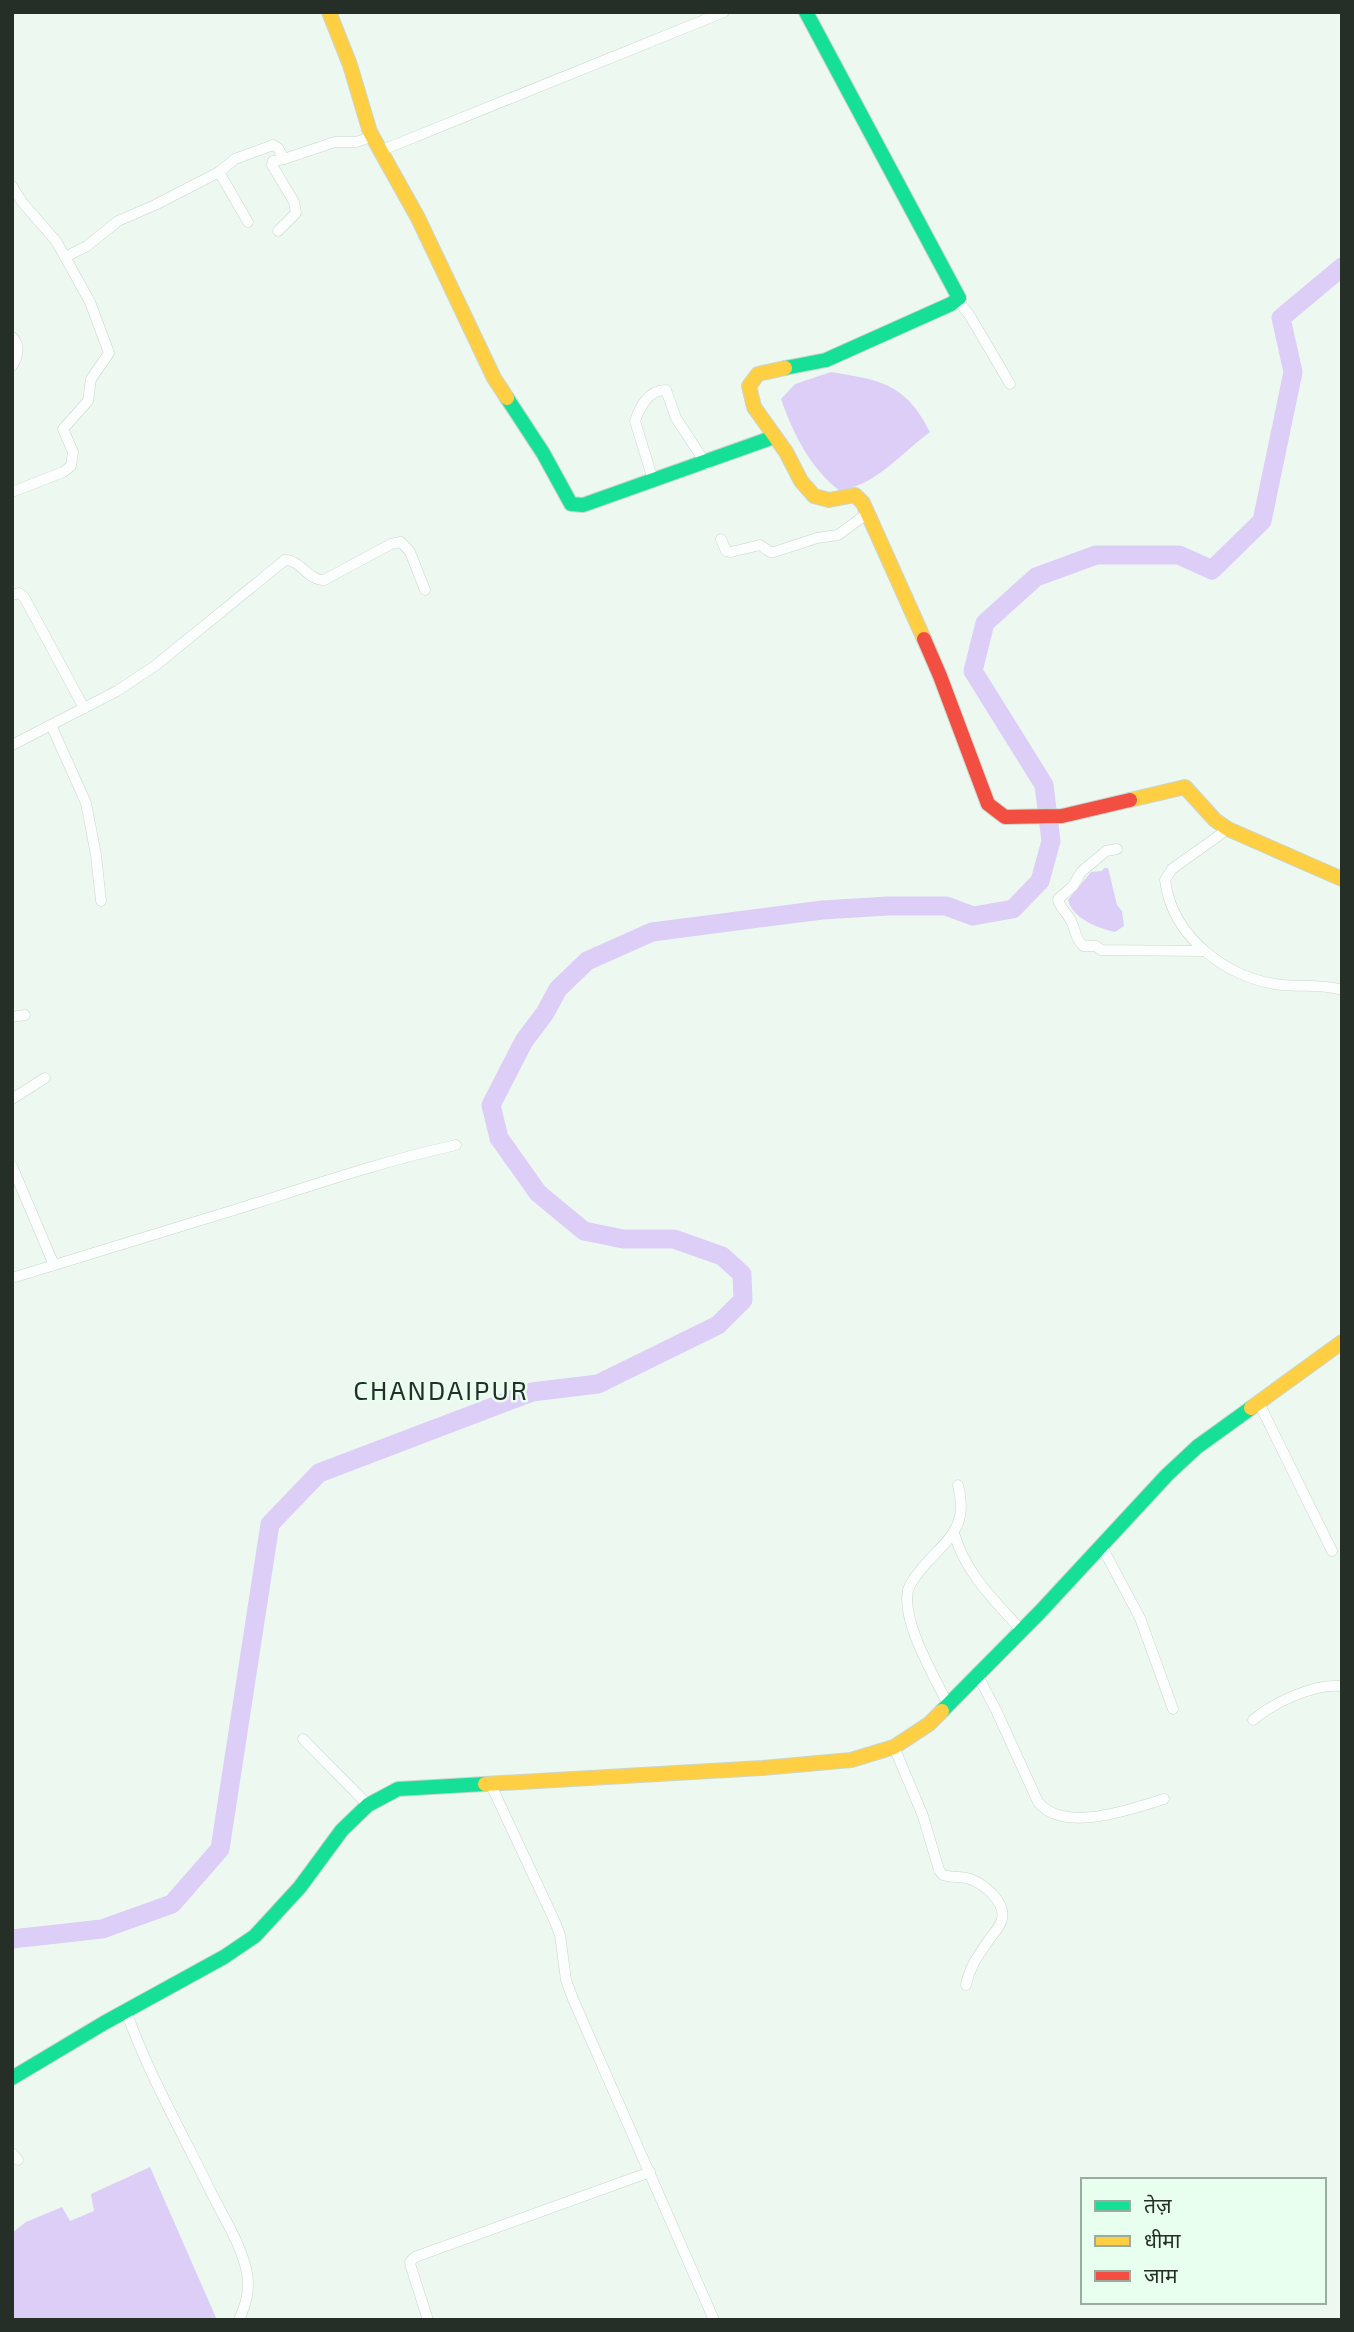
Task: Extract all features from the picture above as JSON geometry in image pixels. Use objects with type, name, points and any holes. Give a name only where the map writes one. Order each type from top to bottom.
[{"type":"street","points":[[329,12],[350,65],[370,132],[418,218],[494,378],[543,453],[567,499],[576,506],[583,505],[706,464],[774,437]]},
{"type":"street","points":[[380,151],[724,12]]},
{"type":"street","points":[[806,12],[957,291],[958,300],[1010,384]]},
{"type":"street","points":[[278,231],[296,213],[294,202],[272,165],[273,161],[335,142],[356,142],[365,139],[370,132]]},
{"type":"street","points":[[65,257],[87,246],[118,221],[219,172],[235,159],[273,145],[284,159]]},
{"type":"street","points":[[219,172],[248,222]]},
{"type":"street","points":[[12,186],[22,202],[56,241],[90,302],[108,349],[108,356],[93,375],[88,401],[63,429],[73,452],[71,466],[12,492]]},
{"type":"street","points":[[958,300],[826,360],[758,374],[752,379],[749,392],[754,407],[786,452],[801,481],[814,496],[831,502],[855,495],[863,503],[940,676],[988,804],[1005,817],[1062,816],[1185,787],[1215,820],[1228,829],[1342,879]]},
{"type":"street","points":[[12,337],[17,346],[16,361],[12,366]]},
{"type":"street","points":[[653,480],[635,421],[646,400],[661,389],[666,390],[670,408],[706,464]]},
{"type":"street","points":[[721,539],[726,551],[760,545],[774,552],[817,538],[838,536],[868,513]]},
{"type":"street","points":[[12,746],[84,708],[156,665],[285,560],[292,560],[314,579],[324,580],[391,544],[401,542],[410,552],[425,590]]},
{"type":"street","points":[[12,595],[19,593],[24,597],[84,708]]},
{"type":"street","points":[[51,725],[86,803],[101,901]]},
{"type":"street","points":[[1228,829],[1172,869],[1165,880],[1184,928],[1203,951],[1248,976],[1266,982],[1342,990]]},
{"type":"street","points":[[1117,849],[1106,851],[1081,872],[1073,886],[1058,899],[1060,909],[1071,920],[1076,939],[1083,946],[1096,946],[1101,950],[1203,951]]},
{"type":"street","points":[[12,1017],[25,1015]]},
{"type":"street","points":[[12,1098],[46,1078]]},
{"type":"street","points":[[12,1278],[314,1183],[405,1156],[456,1145]]},
{"type":"street","points":[[12,1166],[54,1265]]},
{"type":"street","points":[[12,2078],[225,1957],[255,1936],[300,1888],[342,1830],[368,1805],[398,1789],[811,1764],[851,1760],[894,1747],[929,1724],[948,1706],[1167,1475],[1224,1425],[1342,1342]]},
{"type":"street","points":[[1258,1401],[1332,1551]]},
{"type":"street","points":[[948,1706],[911,1622],[908,1590],[913,1579],[954,1533],[961,1510],[958,1485]]},
{"type":"street","points":[[954,1533],[971,1573],[1022,1630]]},
{"type":"street","points":[[1101,1545],[1139,1618],[1172,1709]]},
{"type":"street","points":[[978,1676],[1044,1810],[1071,1818],[1091,1817],[1164,1799]]},
{"type":"street","points":[[1253,1720],[1265,1710],[1299,1694],[1342,1686]]},
{"type":"street","points":[[303,1739],[368,1805]]},
{"type":"street","points":[[894,1747],[923,1816],[939,1870],[943,1875],[966,1877],[982,1884],[992,1893],[1002,1912],[998,1928],[973,1963],[966,1985]]},
{"type":"street","points":[[489,1783],[555,1922],[560,1935],[566,1980],[573,1999],[714,2320]]},
{"type":"street","points":[[126,2011],[158,2085],[238,2244],[247,2274],[248,2289],[247,2300],[239,2320]]},
{"type":"street","points":[[428,2320],[411,2267],[410,2262],[415,2256],[650,2172]]},
{"type":"shaded area","points":[[831,372],[864,378],[890,387],[911,404],[930,432],[878,475],[840,491],[820,472],[804,450],[781,399],[795,384]]},
{"type":"shaded area","points":[[1108,868],[1117,905],[1122,911],[1124,926],[1115,932],[1081,917],[1068,900],[1091,872],[1102,871]]},
{"type":"shaded area","points":[[150,2167],[217,2320],[12,2320],[12,2233],[26,2222],[62,2207],[70,2221],[94,2211],[91,2194]]},
{"type":"waterway","points":[[12,1939],[102,1929],[172,1904],[220,1849],[270,1524],[319,1473],[532,1392],[598,1384],[718,1325],[743,1300],[742,1274],[722,1256],[674,1239],[623,1239],[584,1231],[538,1193],[499,1138],[491,1105],[524,1041],[545,1013],[558,989],[587,961],[652,932],[822,910],[946,906],[973,916],[1013,909],[1040,881],[1051,841],[1044,785],[973,671],[985,623],[1036,577],[1096,555],[1179,555],[1212,570],[1262,521],[1293,372],[1281,318],[1342,267]]},
{"type":"traffic: fast","points":[[785,368],[826,360],[959,298],[806,12]]},
{"type":"traffic: fast","points":[[507,398],[543,453],[571,504],[583,505],[774,437]]},
{"type":"traffic: fast","points":[[942,1711],[1040,1612],[1167,1475],[1197,1447],[1251,1408]]},
{"type":"traffic: fast","points":[[12,2078],[104,2023],[224,1957],[255,1936],[300,1887],[342,1830],[368,1805],[398,1789],[485,1784]]},
{"type":"traffic: slow","points":[[329,12],[350,65],[370,132],[418,218],[494,378],[507,398]]},
{"type":"traffic: slow","points":[[785,368],[758,374],[749,386],[754,407],[786,452],[801,481],[814,496],[829,500],[855,495],[863,503],[924,639]]},
{"type":"traffic: slow","points":[[1130,800],[1185,787],[1215,820],[1228,829],[1342,879]]},
{"type":"traffic: slow","points":[[1251,1408],[1342,1342]]},
{"type":"traffic: slow","points":[[485,1784],[762,1768],[851,1760],[894,1747],[929,1724],[942,1711]]},
{"type":"traffic: jam","points":[[924,639],[988,804],[1005,817],[1062,816],[1130,800]]},
{"type":"district","name":"CHANDAIPUR","points":[[441,1391]]}]
